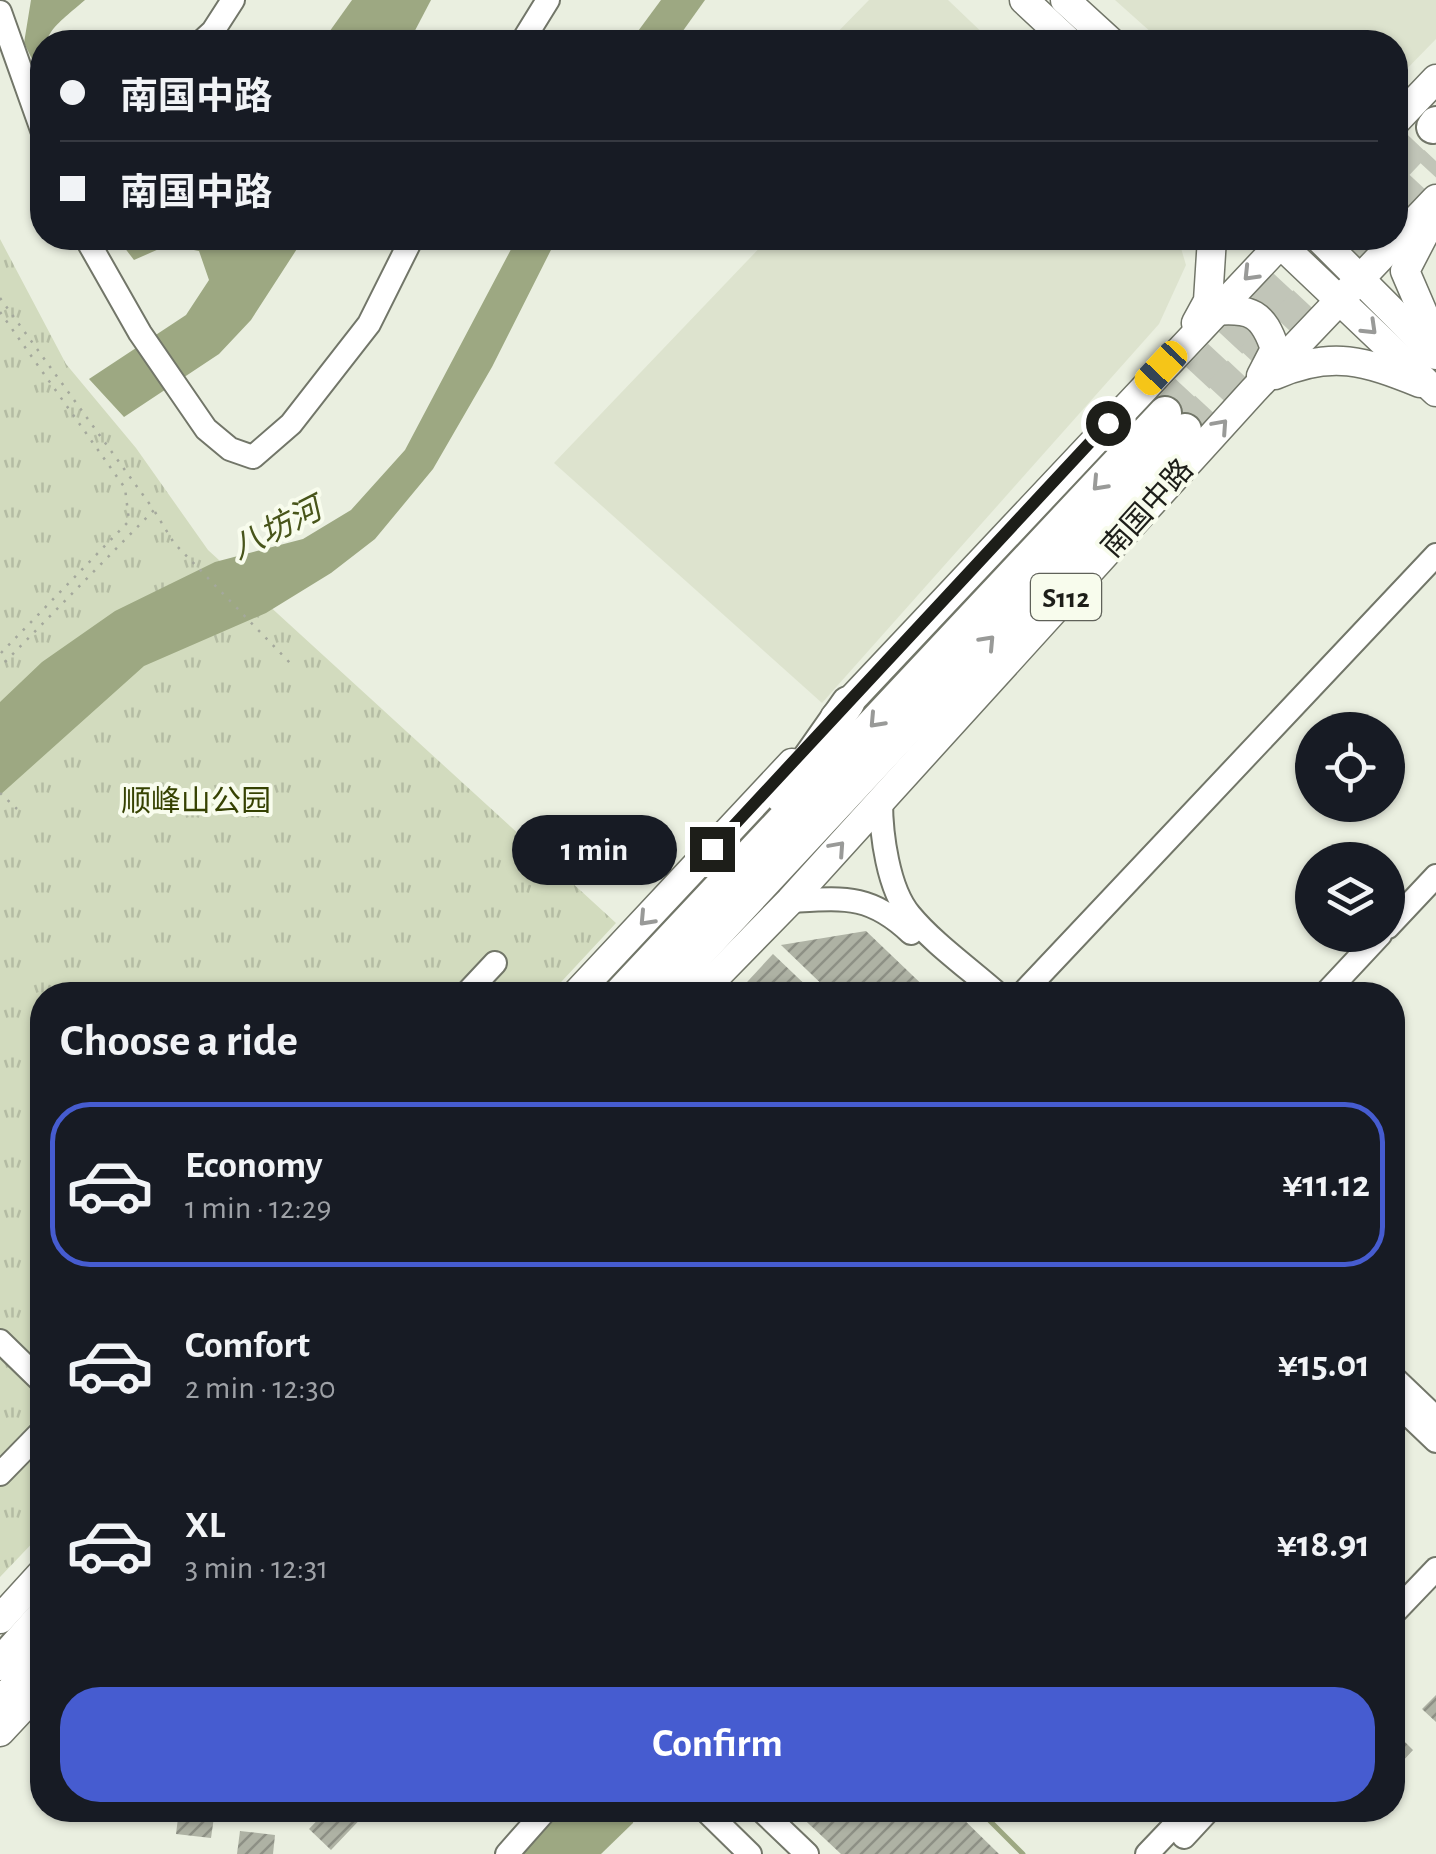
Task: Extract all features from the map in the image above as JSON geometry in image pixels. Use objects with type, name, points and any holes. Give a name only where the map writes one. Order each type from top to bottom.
[{"type":"highway","name":"南国中路","points":[[631,982],[1175,422],[670,982]]},
{"type":"highway","points":[[712,896],[848,703]]},
{"type":"highway","points":[[0,1664],[30,1631]]},
{"type":"highway","points":[[0,1705],[30,1672]]},
{"type":"main road","points":[[1024,0],[1056,30]]},
{"type":"main road","points":[[1065,0],[1097,30]]},
{"type":"main road","points":[[1408,103],[1432,83]]},
{"type":"main road","points":[[1408,108],[1432,83]]},
{"type":"main road","name":"南国中路","points":[[1408,229],[1436,199]]},
{"type":"main road","points":[[1436,213],[1406,271],[1436,342]]},
{"type":"main road","points":[[1187,340],[1208,301],[1211,250]]},
{"type":"main road","points":[[588,982],[1271,250]]},
{"type":"main road","points":[[1290,250],[1434,390]]},
{"type":"main road","points":[[1332,250],[1436,355]]},
{"type":"main road","name":"南国中路","points":[[711,982],[790,901],[1255,389],[1388,250]]},
{"type":"main road","points":[[1214,311],[1242,309],[1266,324],[1275,349],[1255,389]]},
{"type":"main road","points":[[1255,389],[1276,374],[1309,361],[1339,359],[1388,370],[1434,390]]},
{"type":"main road","points":[[0,1620],[30,1586]]},
{"type":"main road","points":[[0,1732],[30,1700]]},
{"type":"street","points":[[213,30],[233,0]]},
{"type":"street","points":[[529,30],[548,0]]},
{"type":"street","points":[[0,12],[30,96]]},
{"type":"street","points":[[93,250],[140,333],[206,429],[230,449],[254,457],[291,424],[369,324],[406,250]]},
{"type":"street","points":[[1034,982],[1436,555]]},
{"type":"street","points":[[881,801],[881,832],[887,861],[908,913],[985,982]]},
{"type":"street","points":[[1405,909],[1436,876]]},
{"type":"street","points":[[790,901],[849,898],[891,914],[962,982]]},
{"type":"street","points":[[1336,982],[1364,952]]},
{"type":"street","points":[[477,982],[495,963]]},
{"type":"street","points":[[0,1341],[30,1370]]},
{"type":"street","points":[[1405,1388],[1436,1418]]},
{"type":"street","points":[[1405,1411],[1436,1441]]},
{"type":"street","points":[[0,1474],[30,1443]]},
{"type":"street","points":[[1405,1586],[1436,1554]]},
{"type":"street","points":[[1405,1602],[1436,1569]]},
{"type":"street","points":[[507,1854],[535,1822]]},
{"type":"street","points":[[717,1822],[750,1854]]},
{"type":"street","points":[[773,1822],[806,1854]]},
{"type":"street","points":[[1147,1854],[1178,1822]]},
{"type":"street","points":[[1168,1854],[1198,1822]]},
{"type":"path","points":[[0,298],[174,543],[293,666]]},
{"type":"path","points":[[0,312],[125,488],[129,521],[0,654]]},
{"type":"path","points":[[0,667],[154,510]]},
{"type":"path","points":[[0,792],[16,808]]},
{"type":"shaded area","points":[[31,0],[85,0],[53,30],[30,30],[30,55],[24,43]]},
{"type":"shaded area","points":[[352,0],[431,0],[415,30],[331,30]]},
{"type":"shaded area","points":[[661,0],[705,0],[684,30],[639,30]]},
{"type":"shaded area","points":[[869,0],[948,0],[979,30],[840,30]]},
{"type":"shaded area","points":[[1115,0],[1436,0],[1436,39],[1408,68],[1408,30],[1149,30]]},
{"type":"shaded area","points":[[126,250],[157,250],[134,260]]},
{"type":"shaded area","points":[[194,250],[296,250],[251,320],[219,354],[124,417],[89,379],[186,315],[209,280],[199,251]]},
{"type":"shaded area","points":[[511,250],[551,250],[492,367],[433,469],[375,539],[331,573],[266,613],[144,666],[0,795],[0,702],[42,662],[115,611],[215,562],[303,539],[351,510],[405,450]]},
{"type":"shaded area","points":[[758,250],[1182,250],[1186,265],[1159,324],[822,703],[554,463]]},
{"type":"shaded area","points":[[544,1822],[633,1822],[601,1854],[511,1854]]},
{"type":"green space","name":"顺峰山公园","points":[[0,239],[66,364],[136,448],[208,550],[616,923],[561,982],[30,982],[30,1546],[0,1577]]},
{"type":"building","points":[[866,931],[919,982],[819,982],[781,945]]},
{"type":"building","points":[[773,954],[802,982],[747,982]]},
{"type":"building","points":[[1436,1695],[1436,1722],[1422,1709]]},
{"type":"building","points":[[1405,1742],[1413,1750],[1405,1758]]},
{"type":"building","points":[[178,1822],[213,1822],[211,1838],[176,1834]]},
{"type":"building","points":[[316,1822],[358,1822],[331,1850],[309,1829]]},
{"type":"building","points":[[807,1822],[966,1822],[999,1854],[841,1854]]},
{"type":"building","points":[[240,1831],[275,1835],[273,1854],[237,1854]]},
{"type":"waterway","points":[[991,1822],[1023,1854]]},
{"type":"tunnel","points":[[1408,153],[1433,127]]},
{"type":"tunnel","points":[[1408,191],[1436,161]]},
{"type":"tunnel","points":[[1165,413],[1317,250]]},
{"type":"tunnel","points":[[1185,430],[1353,250]]},
{"type":"route","points":[[712,849],[1108,423]]},
{"type":"water label","name":"八坊河","points":[[276,528]]}]
